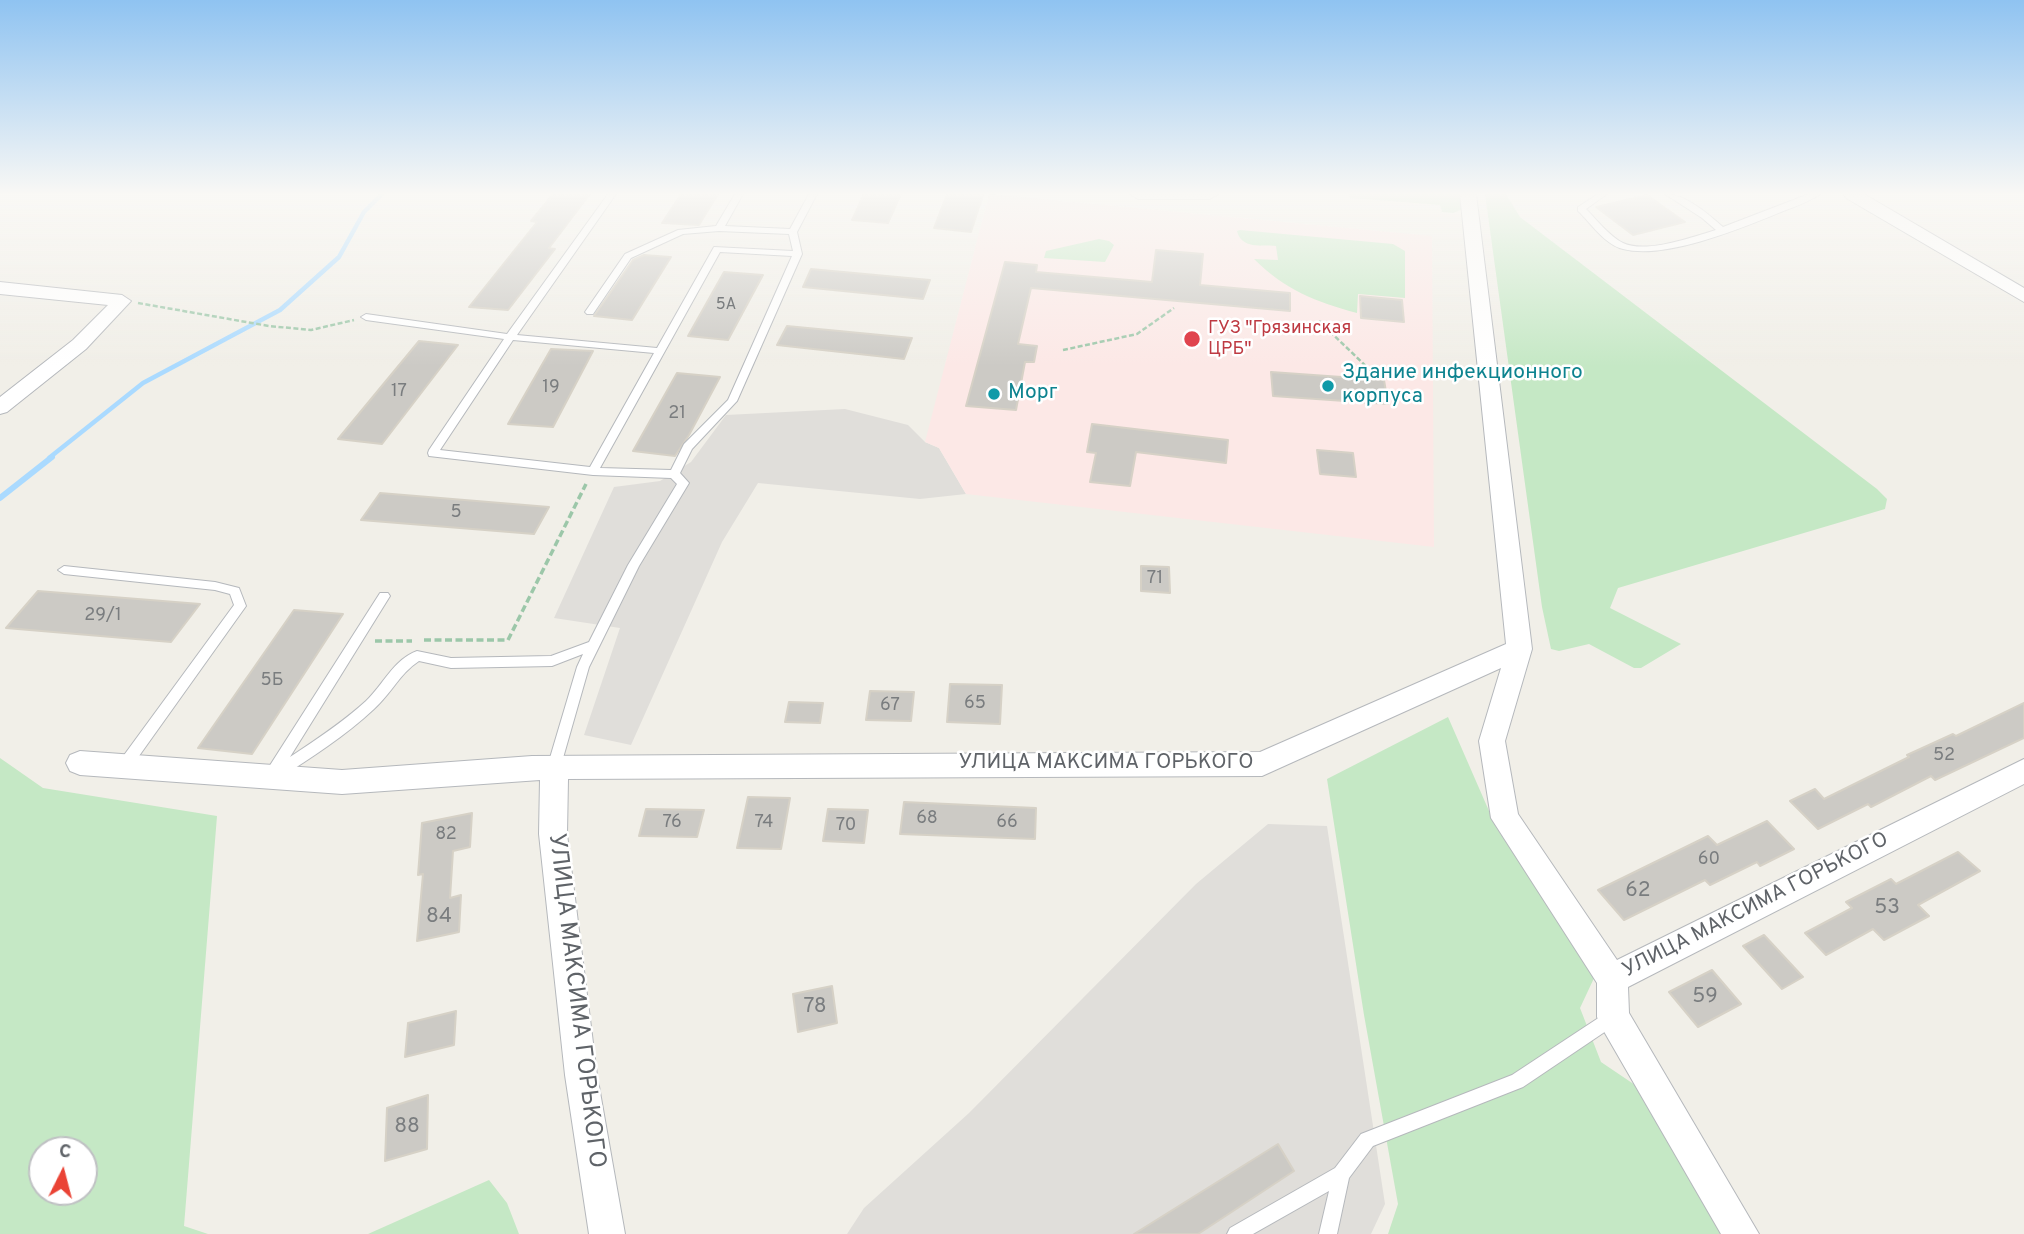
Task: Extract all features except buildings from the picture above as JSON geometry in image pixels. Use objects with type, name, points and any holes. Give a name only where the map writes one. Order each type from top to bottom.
[{"type":"street","points":[[1474,252],[1519,649]]},
{"type":"street","points":[[1949,252],[2024,296]]},
{"type":"street","points":[[0,288],[122,300]]},
{"type":"street","points":[[0,407],[75,349],[106,321],[122,300]]},
{"type":"street","name":"УЛИЦА МАКСИМА ГОРЬКОГО","points":[[80,763],[342,782],[554,768],[1262,764],[1519,649]]},
{"type":"street","name":"УЛИЦА МАКСИМА ГОРЬКОГО","points":[[1519,649],[1492,741],[1505,818],[1612,979],[2024,771]]},
{"type":"street","name":"УЛИЦА МАКСИМА ГОРЬКОГО","points":[[554,768],[553,834],[580,1075],[607,1234]]},
{"type":"street","points":[[1612,979],[1612,1017],[1741,1234]]},
{"type":"lane","points":[[554,768],[583,667],[634,565],[683,482],[674,474],[593,471],[433,453],[571,252]]},
{"type":"lane","points":[[590,312],[628,256],[638,252]]},
{"type":"lane","points":[[593,471],[716,252]]},
{"type":"lane","points":[[674,474],[688,447],[732,401],[798,254],[759,252]]},
{"type":"lane","points":[[366,317],[510,337],[660,351]]},
{"type":"lane","points":[[64,570],[215,586],[235,591],[240,606],[124,766]]},
{"type":"lane","points":[[270,777],[384,596]]},
{"type":"lane","points":[[270,777],[331,737],[374,701],[401,664],[417,656],[451,663],[552,661],[594,645]]},
{"type":"lane","points":[[1236,1234],[1341,1174],[1367,1140],[1517,1081],[1612,1017]]},
{"type":"lane","points":[[1328,1234],[1341,1174]]},
{"type":"path","points":[[122,300],[269,326],[311,330],[366,317]]},
{"type":"path","points":[[1063,350],[1137,334],[1174,308]]},
{"type":"path","points":[[1319,321],[1372,372]]},
{"type":"path","points":[[355,641],[508,640],[593,471]]},
{"type":"shaded area","name":"ГУЗ \"Грязинская ЦРБ\"","points":[[974,252],[1432,252],[1434,547],[966,494],[939,448],[925,442]]},
{"type":"shaded area","points":[[845,409],[908,425],[925,442],[939,448],[966,494],[920,499],[758,483],[722,542],[631,745],[584,735],[620,628],[554,618],[614,487],[660,481],[691,462],[726,415]]},
{"type":"shaded area","points":[[1268,824],[1327,826],[1385,1204],[1371,1234],[847,1234],[864,1208],[969,1113],[1196,884]]},
{"type":"green space","points":[[1046,252],[1111,252],[1105,262],[1044,258]]},
{"type":"green space","points":[[1277,252],[1405,252],[1405,298],[1358,294],[1357,313],[1289,287],[1254,259],[1278,260]]},
{"type":"green space","points":[[1493,252],[1565,252],[1887,499],[1885,509],[1618,588],[1610,608],[1681,644],[1641,668],[1634,668],[1589,644],[1559,651],[1551,649],[1542,607]]},
{"type":"green space","points":[[1448,717],[1496,827],[1595,976],[1580,1008],[1601,1062],[1638,1087],[1748,1234],[1388,1234],[1398,1204],[1364,1015],[1327,779]]},
{"type":"green space","points":[[0,758],[43,788],[217,816],[184,1226],[208,1234],[0,1234]]},
{"type":"green space","points":[[489,1180],[507,1203],[519,1234],[368,1234]]},
{"type":"waterway","points":[[49,458],[143,383],[280,310],[342,252]]},
{"type":"waterway","points":[[0,498],[52,457]]},
{"type":"place","name":"ГУЗ \"Грязинская ЦРБ\"","points":[[1192,339]]},
{"type":"place","name":"Здание инфекционного корпуса","points":[[1328,386]]},
{"type":"place","name":"Морг","points":[[994,394]]}]
